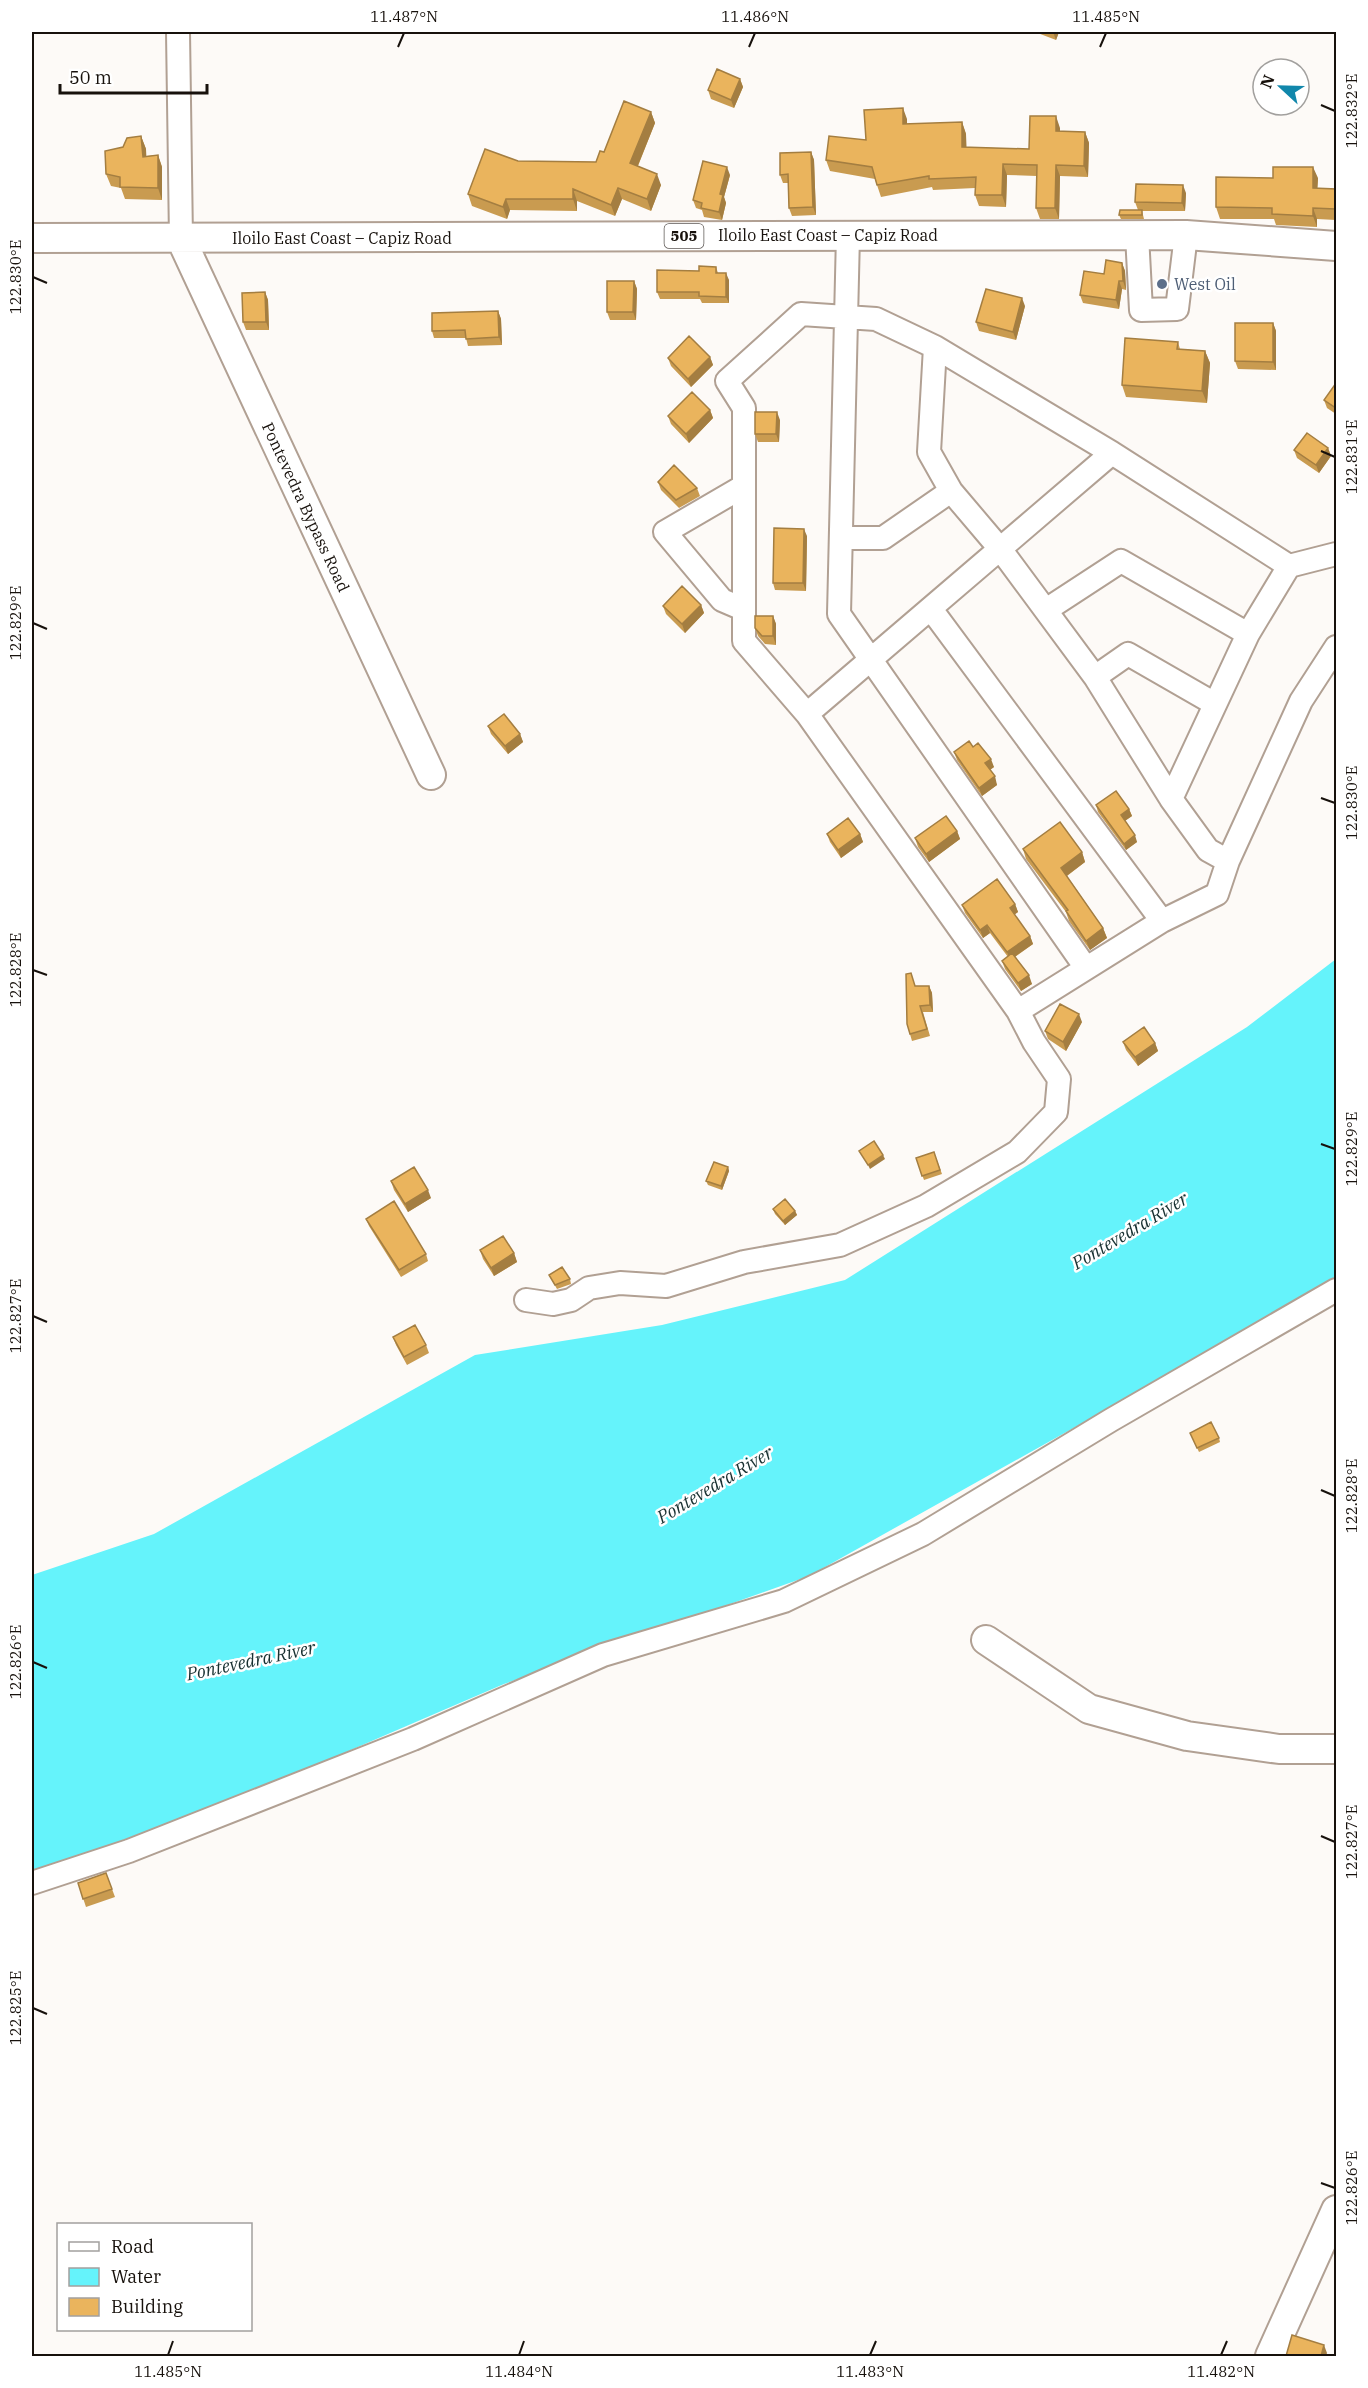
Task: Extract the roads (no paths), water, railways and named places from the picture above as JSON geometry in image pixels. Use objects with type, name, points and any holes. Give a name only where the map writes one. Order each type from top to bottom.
[{"type":"main road","name":"Iloilo East Coast – Capiz Road","points":[[32,238],[1186,235],[1336,246]]},
{"type":"main road","name":"Pontevedra Bypass Road","points":[[181,239],[431,776]]},
{"type":"main road","points":[[986,1640],[1089,1709],[1187,1736],[1279,1749],[1336,1749]]},
{"type":"main road","points":[[1270,2356],[1336,2210]]},
{"type":"street","points":[[178,32],[181,239]]},
{"type":"street","points":[[848,235],[839,614],[1086,968]]},
{"type":"street","points":[[1137,235],[1141,310],[1177,309],[1186,235]]},
{"type":"street","points":[[526,1300],[553,1304],[571,1300],[590,1288],[620,1283],[666,1286],[744,1262],[840,1245],[926,1206],[1017,1152],[1056,1112],[1059,1079],[1034,1042],[1018,1011],[807,714],[744,641],[744,408],[727,381],[801,314],[876,320],[935,347],[1112,453],[1289,566]]},
{"type":"street","points":[[935,347],[929,452],[951,491],[1001,550],[1095,677],[1171,799],[1209,850],[1228,861]]},
{"type":"street","points":[[807,714],[1112,453]]},
{"type":"street","points":[[743,609],[722,600],[665,532],[744,486]]},
{"type":"street","points":[[841,538],[883,538],[951,491]]},
{"type":"street","points":[[1171,799],[1248,634],[1289,566],[1336,554]]},
{"type":"street","points":[[1046,610],[1121,561],[1248,634]]},
{"type":"street","points":[[931,609],[1162,921]]},
{"type":"street","points":[[1018,1011],[1162,921],[1217,894],[1228,861],[1301,701],[1336,647]]},
{"type":"street","points":[[1095,677],[1128,654],[1215,704]]},
{"type":"street","points":[[32,1883],[129,1851],[413,1739],[603,1655],[784,1601],[923,1534],[1111,1420],[1336,1290]]},
{"type":"water","name":"Pontevedra River","points":[[1336,959],[1336,1281],[809,1576],[504,1684],[265,1787],[32,1874],[32,1575],[154,1534],[475,1355],[662,1325],[845,1280],[1247,1027]]},
{"type":"place","name":"West Oil","points":[[1162,284]]}]
